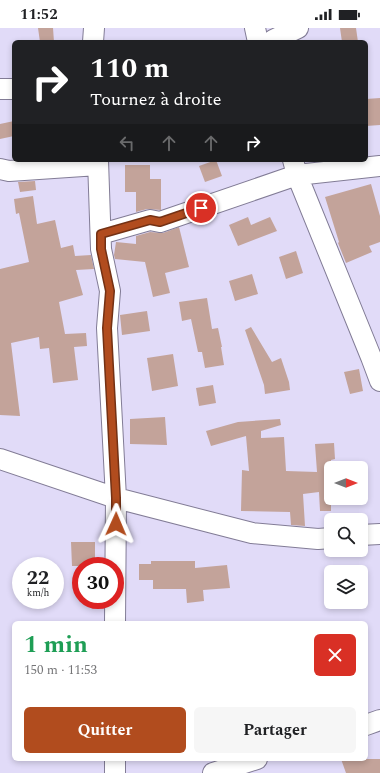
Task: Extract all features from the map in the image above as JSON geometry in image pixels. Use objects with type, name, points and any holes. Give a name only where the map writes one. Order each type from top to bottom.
[{"type":"street","points":[[93,40],[94,28]]},
{"type":"street","points":[[255,28],[258,40]]},
{"type":"street","points":[[273,40],[298,28]]},
{"type":"street","points":[[0,89],[12,89]]},
{"type":"street","points":[[0,169],[10,171],[98,162],[101,249],[110,291],[107,328],[116,498],[115,621]]},
{"type":"street","points":[[101,234],[150,220],[160,222],[295,168],[380,166]]},
{"type":"street","points":[[295,168],[380,381]]},
{"type":"street","points":[[0,459],[116,498],[252,533],[324,539]]},
{"type":"street","points":[[368,535],[380,534]]},
{"type":"street","points":[[368,724],[380,720]]},
{"type":"street","points":[[115,761],[115,773]]},
{"type":"street","points":[[213,773],[251,761]]},
{"type":"building","points":[[38,28],[53,28],[54,40],[40,40]]},
{"type":"building","points":[[340,28],[356,28],[358,40],[342,40]]},
{"type":"building","points":[[380,98],[380,125],[368,126],[368,99]]},
{"type":"building","points":[[12,121],[12,136],[0,139],[0,124]]},
{"type":"building","points":[[210,162],[217,162],[222,176],[205,182],[199,166]]},
{"type":"building","points":[[125,165],[150,165],[150,179],[161,179],[161,210],[147,209],[136,212],[136,192],[125,192]]},
{"type":"building","points":[[35,181],[36,190],[20,192],[18,182]]},
{"type":"building","points":[[371,184],[380,216],[380,242],[369,246],[372,252],[346,263],[338,243],[339,242],[325,197]]},
{"type":"building","points":[[33,196],[37,224],[55,220],[61,248],[73,245],[75,256],[91,255],[94,269],[76,270],[83,295],[59,302],[65,334],[86,333],[87,346],[74,347],[78,380],[53,383],[49,348],[40,349],[39,337],[11,343],[20,416],[0,415],[0,269],[29,262],[19,213],[16,214],[14,199]]},
{"type":"building","points":[[248,217],[251,225],[270,217],[277,231],[238,246],[229,225]]},
{"type":"building","points":[[179,227],[189,267],[165,273],[170,293],[153,297],[145,262],[115,259],[114,255],[116,242],[136,244],[136,236],[150,232],[163,233]]},
{"type":"building","points":[[296,251],[303,273],[286,279],[279,257]]},
{"type":"building","points":[[252,274],[258,294],[235,301],[229,281]]},
{"type":"building","points":[[207,298],[212,329],[218,328],[224,365],[205,368],[202,352],[198,352],[191,319],[182,321],[179,302]]},
{"type":"building","points":[[147,311],[150,331],[122,335],[120,315]]},
{"type":"building","points":[[251,327],[272,362],[281,358],[289,382],[290,390],[265,394],[264,385],[245,330]]},
{"type":"building","points":[[173,354],[178,386],[152,391],[147,358]]},
{"type":"building","points":[[359,369],[363,391],[350,394],[344,372]]},
{"type":"building","points":[[213,385],[216,403],[199,406],[196,388]]},
{"type":"building","points":[[165,417],[167,445],[130,444],[130,419]]},
{"type":"building","points":[[280,419],[281,425],[261,431],[261,438],[284,437],[286,471],[317,472],[315,444],[334,443],[335,459],[331,461],[324,461],[324,505],[331,505],[331,511],[320,511],[319,492],[303,494],[305,526],[291,525],[290,512],[241,511],[242,470],[249,471],[246,436],[211,446],[206,431],[238,422]]},
{"type":"building","points":[[71,542],[95,542],[95,557],[72,557],[72,566]]},
{"type":"building","points":[[151,561],[195,561],[195,568],[227,565],[230,588],[203,590],[204,601],[187,603],[186,589],[153,589],[153,580],[139,580],[139,564],[151,564]]},
{"type":"building","points":[[368,759],[380,759],[380,773],[346,773],[342,761],[368,761]]},
{"type":"route","points":[[116,524],[107,328],[110,291],[101,249],[101,234],[150,220],[160,222],[201,208]]}]
